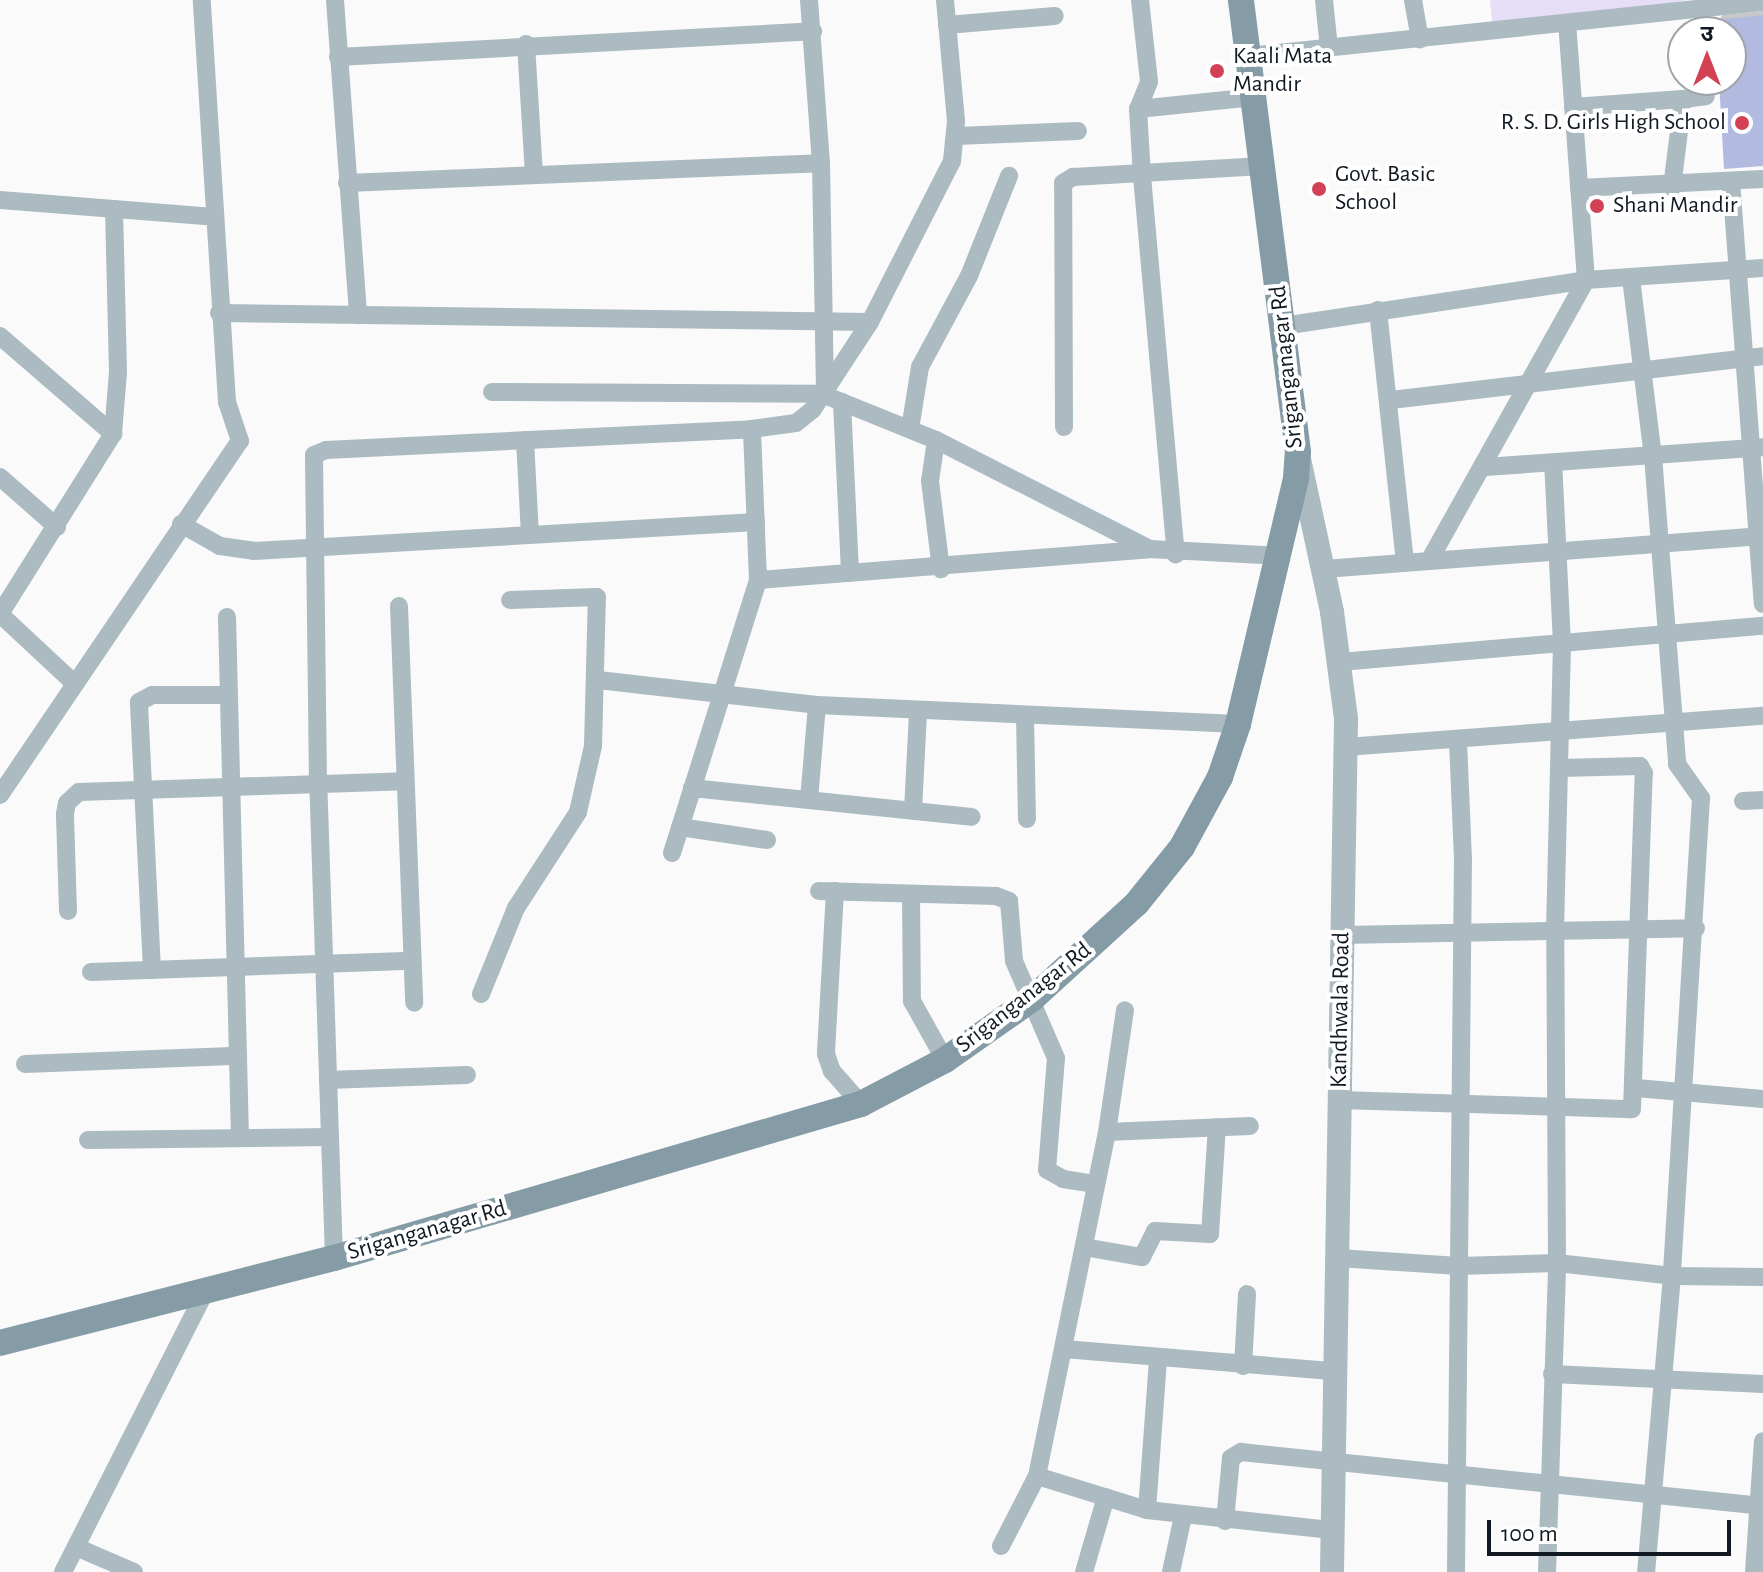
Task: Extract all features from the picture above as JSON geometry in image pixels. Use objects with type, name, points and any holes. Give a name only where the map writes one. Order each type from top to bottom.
[{"type":"main road","name":"Sriganganagar Rd","points":[[0,1343],[334,1258],[861,1104],[945,1060],[1032,999],[1162,875],[1201,817],[1238,724],[1280,556],[1298,452],[1241,0]]},
{"type":"street","points":[[0,793],[242,436],[228,413],[219,313],[202,0]]},
{"type":"street","points":[[335,0],[358,315]]},
{"type":"street","points":[[809,0],[821,163],[824,392]]},
{"type":"street","points":[[334,1258],[318,784],[312,464],[318,451],[752,429],[796,423],[824,392],[870,322],[952,161],[956,136],[945,0]]},
{"type":"street","points":[[1140,0],[1149,82],[1138,109],[1142,176],[1176,554]]},
{"type":"street","points":[[1324,0],[1329,48]]},
{"type":"street","points":[[1413,0],[1420,39]]},
{"type":"street","points":[[1248,56],[1763,2]]},
{"type":"street","points":[[947,25],[1055,16]]},
{"type":"street","points":[[1429,561],[1486,467],[1586,280],[1567,23]]},
{"type":"street","points":[[338,57],[526,44],[813,31]]},
{"type":"street","points":[[526,44],[534,175]]},
{"type":"street","points":[[1573,107],[1706,96]]},
{"type":"street","points":[[1138,109],[1254,97]]},
{"type":"street","points":[[1672,187],[1683,99]]},
{"type":"street","points":[[956,136],[1078,131]]},
{"type":"street","points":[[347,183],[821,163]]},
{"type":"street","points":[[1064,427],[1063,183],[1073,177],[1142,176],[1263,166]]},
{"type":"street","points":[[910,429],[920,367],[969,276],[1009,176]]},
{"type":"street","points":[[1579,188],[1672,187],[1763,179]]},
{"type":"street","points":[[1731,181],[1743,358],[1756,448],[1763,604]]},
{"type":"street","points":[[0,200],[214,217]]},
{"type":"street","points":[[75,684],[0,614],[113,434],[118,372],[114,209]]},
{"type":"street","points":[[1283,326],[1586,280],[1763,268]]},
{"type":"street","points":[[1631,278],[1653,456],[1680,774],[1701,798],[1696,928],[1672,1276],[1646,1572]]},
{"type":"street","points":[[1378,310],[1391,400],[1405,563]]},
{"type":"street","points":[[219,313],[870,322]]},
{"type":"street","points":[[0,336],[113,434]]},
{"type":"street","points":[[1391,400],[1640,368],[1763,356]]},
{"type":"street","points":[[492,392],[824,392],[936,440],[1150,549],[1176,554],[1280,556]]},
{"type":"street","points":[[842,402],[850,573]]},
{"type":"street","points":[[672,853],[758,580],[752,429]]},
{"type":"street","points":[[525,440],[530,535]]},
{"type":"street","points":[[936,440],[930,481],[941,569]]},
{"type":"street","points":[[1486,467],[1756,448]]},
{"type":"street","name":"Kandhwala Road","points":[[1298,452],[1324,569],[1340,662],[1346,747],[1332,1572]]},
{"type":"street","points":[[1547,1572],[1557,1263],[1555,931],[1562,644],[1553,463]]},
{"type":"street","points":[[0,477],[57,527]]},
{"type":"street","points":[[181,524],[230,550],[315,548],[756,522]]},
{"type":"street","points":[[1324,569],[1557,554],[1760,536]]},
{"type":"street","points":[[758,580],[941,569],[1150,549]]},
{"type":"street","points":[[481,994],[516,908],[578,812],[590,771],[598,680],[597,597],[510,600]]},
{"type":"street","points":[[399,606],[414,1003]]},
{"type":"street","points":[[227,617],[240,1138]]},
{"type":"street","points":[[1340,662],[1763,626]]},
{"type":"street","points":[[598,680],[817,705],[1238,724]]},
{"type":"street","points":[[152,970],[138,710],[143,696],[227,695]]},
{"type":"street","points":[[809,800],[817,705]]},
{"type":"street","points":[[913,811],[918,711]]},
{"type":"street","points":[[1025,716],[1027,819]]},
{"type":"street","points":[[1346,747],[1675,725],[1763,716]]},
{"type":"street","points":[[1456,1572],[1462,1105],[1458,739]]},
{"type":"street","points":[[1340,1100],[1626,1111],[1636,1102],[1644,773],[1640,766],[1561,768]]},
{"type":"street","points":[[68,911],[67,803],[87,791],[404,781]]},
{"type":"street","points":[[692,788],[972,817]]},
{"type":"street","points":[[1743,801],[1763,800]]},
{"type":"street","points":[[680,827],[767,840]]},
{"type":"street","points":[[861,1104],[832,1071],[826,1054],[827,891],[996,896],[1009,901],[1014,961],[1056,1058],[1047,1170],[1063,1179],[1096,1184]]},
{"type":"street","points":[[911,895],[912,1001],[945,1060]]},
{"type":"street","points":[[1342,935],[1696,928]]},
{"type":"street","points":[[91,972],[412,961]]},
{"type":"street","points":[[1001,1546],[1037,1476],[1107,1132],[1125,1010]]},
{"type":"street","points":[[25,1064],[238,1056]]},
{"type":"street","points":[[328,1080],[467,1075]]},
{"type":"street","points":[[1636,1088],[1683,1095],[1763,1099]]},
{"type":"street","points":[[1107,1132],[1250,1126]]},
{"type":"street","points":[[1084,1247],[1142,1257],[1155,1231],[1210,1234],[1217,1127]]},
{"type":"street","points":[[88,1140],[330,1137]]},
{"type":"street","points":[[1338,1258],[1459,1266],[1557,1263],[1672,1276],[1763,1277]]},
{"type":"street","points":[[63,1572],[205,1292]]},
{"type":"street","points":[[1243,1366],[1247,1294]]},
{"type":"street","points":[[1064,1349],[1243,1366],[1334,1371]]},
{"type":"street","points":[[1147,1510],[1158,1359]]},
{"type":"street","points":[[1552,1374],[1763,1384]]},
{"type":"street","points":[[1754,1572],[1763,1441]]},
{"type":"street","points":[[1225,1521],[1233,1453],[1334,1459],[1653,1497],[1761,1505]]},
{"type":"street","points":[[1037,1476],[1147,1510],[1225,1521],[1332,1530]]},
{"type":"street","points":[[1084,1572],[1106,1497]]},
{"type":"street","points":[[1171,1572],[1183,1516]]},
{"type":"street","points":[[76,1547],[134,1572]]},
{"type":"shaded area","points":[[1490,0],[1688,0],[1493,32]]},
{"type":"building","name":"R. S. D. Girls High School","points":[[1763,15],[1763,166],[1724,169],[1720,96],[1747,96],[1747,17]]},
{"type":"place","name":"Kaali Mata Mandir","points":[[1217,71]]},
{"type":"place","name":"R. S. D. Girls High School","points":[[1742,123]]},
{"type":"place","name":"Govt. Basic School","points":[[1319,189]]},
{"type":"place","name":"Shani Mandir","points":[[1597,206]]}]
